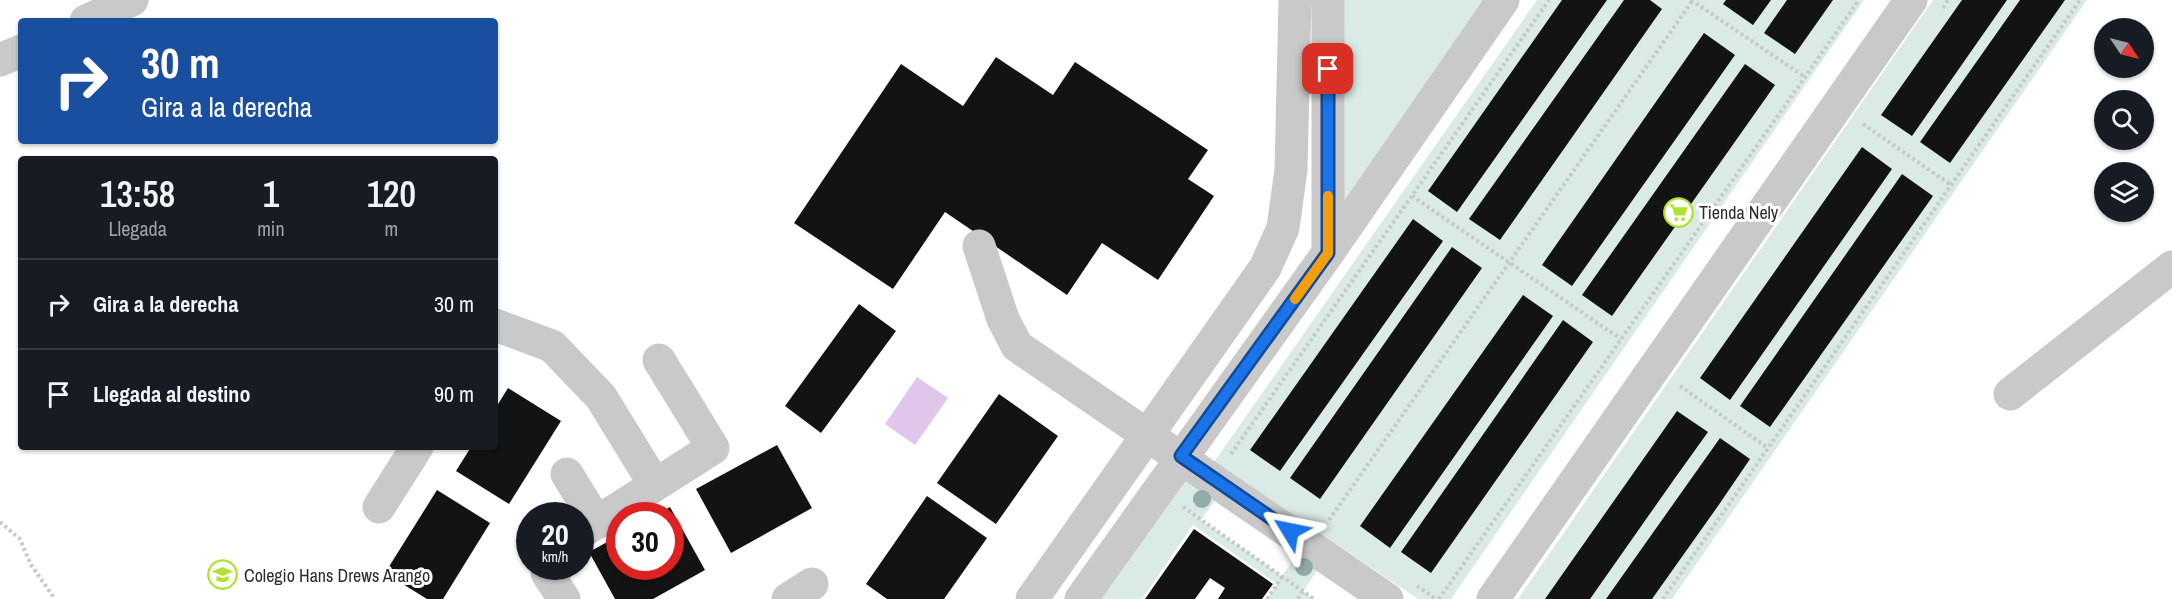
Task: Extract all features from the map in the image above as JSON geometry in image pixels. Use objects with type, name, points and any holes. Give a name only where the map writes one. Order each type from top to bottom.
[{"type":"street","points":[[93,18],[132,0]]},
{"type":"street","points":[[1032,599],[1150,435],[1265,268],[1283,228],[1292,170],[1295,0]]},
{"type":"street","points":[[1328,0],[1328,253]]},
{"type":"street","points":[[1081,599],[1328,253],[1503,0]]},
{"type":"street","points":[[1493,599],[1911,0]]},
{"type":"street","points":[[0,60],[18,52]]},
{"type":"street","points":[[979,246],[1003,319],[1017,346],[1181,456],[1398,589]]},
{"type":"street","points":[[2010,394],[2172,267]]},
{"type":"street","points":[[498,327],[552,346],[601,397],[655,485]]},
{"type":"street","points":[[594,525],[713,448],[659,360]]},
{"type":"street","points":[[379,507],[415,450]]},
{"type":"street","points":[[567,474],[578,502]]},
{"type":"path","points":[[1240,461],[1230,455],[1549,0]]},
{"type":"path","points":[[1336,529],[1327,523],[1692,0],[1805,77]]},
{"type":"path","points":[[1398,589],[1437,599],[1859,0]]},
{"type":"path","points":[[1663,599],[2080,0]]},
{"type":"path","points":[[1862,124],[1951,185]]},
{"type":"path","points":[[1412,196],[1621,339]]},
{"type":"path","points":[[1679,386],[1768,448]]},
{"type":"path","points":[[1201,520],[1314,599]]},
{"type":"path","points":[[0,522],[20,539],[31,565],[55,599]]},
{"type":"path","points":[[1267,599],[1282,577]]},
{"type":"path","points":[[1298,599],[1303,591]]},
{"type":"shaded area","points":[[1328,0],[1503,0],[1328,253]]},
{"type":"shaded area","points":[[1537,0],[1864,0],[1451,599],[1418,599],[1214,462]]},
{"type":"shaded area","points":[[1933,0],[2087,0],[1672,599],[1518,599]]},
{"type":"shaded area","points":[[917,377],[948,398],[915,445],[885,424]]},
{"type":"shaded area","points":[[1181,456],[1225,486],[1201,520],[1282,576],[1306,543],[1327,557],[1303,591],[1314,599],[1267,599],[1277,584],[1193,525],[1142,599],[1081,599]]},
{"type":"building","points":[[1562,0],[1607,0],[1457,212],[1428,191]]},
{"type":"building","points":[[1624,0],[1650,0],[1662,9],[1500,240],[1469,219]]},
{"type":"building","points":[[1726,0],[1771,0],[1753,25],[1723,4]]},
{"type":"building","points":[[1787,0],[1833,0],[1795,54],[1764,33]]},
{"type":"building","points":[[1962,0],[2007,0],[1912,136],[1881,115]]},
{"type":"building","points":[[2020,0],[2065,0],[1950,163],[1920,142]]},
{"type":"building","points":[[1704,33],[1735,55],[1572,286],[1542,265]]},
{"type":"building","points":[[996,57],[1053,95],[1075,62],[1208,150],[1188,179],[1214,196],[1158,280],[1102,243],[1067,295],[945,212],[893,289],[794,223],[901,64],[963,106]]},
{"type":"building","points":[[1745,64],[1775,85],[1612,316],[1582,295]]},
{"type":"building","points":[[1862,147],[1892,169],[1730,400],[1700,378]]},
{"type":"building","points":[[1902,174],[1933,196],[1770,427],[1740,406]]},
{"type":"building","points":[[1413,219],[1443,241],[1280,471],[1250,450]]},
{"type":"building","points":[[1452,247],[1482,268],[1320,499],[1290,478]]},
{"type":"building","points":[[1523,295],[1553,316],[1390,548],[1360,526]]},
{"type":"building","points":[[859,304],[896,331],[821,433],[785,406]]},
{"type":"building","points":[[1563,320],[1593,342],[1431,573],[1401,552]]},
{"type":"building","points":[[508,388],[561,421],[509,504],[456,471],[469,450],[498,450],[498,404]]},
{"type":"building","points":[[999,394],[1058,436],[996,524],[937,483]]},
{"type":"building","points":[[1677,411],[1708,432],[1590,599],[1545,599]]},
{"type":"building","points":[[1720,438],[1750,459],[1718,506],[1652,599],[1606,599]]},
{"type":"building","points":[[777,445],[812,508],[731,553],[696,489]]},
{"type":"building","points":[[437,490],[490,523],[443,599],[427,599],[385,573]]},
{"type":"building","points":[[927,496],[987,538],[944,599],[887,599],[866,584]]},
{"type":"building","points":[[1194,529],[1273,584],[1262,599],[1218,599],[1225,588],[1210,578],[1195,599],[1145,599]]},
{"type":"building","points":[[684,532],[705,570],[653,599],[615,599],[594,561],[594,549],[606,543],[606,580],[684,580]]},
{"type":"slow traffic","points":[[1295,299],[1328,253],[1328,196]]},
{"type":"place","name":"Tienda Nely","points":[[1678,212]]},
{"type":"place","name":"Colegio Hans Drews Arango","points":[[223,575]]},
{"type":"route","points":[[1290,531],[1181,456],[1328,253],[1328,69]]}]
